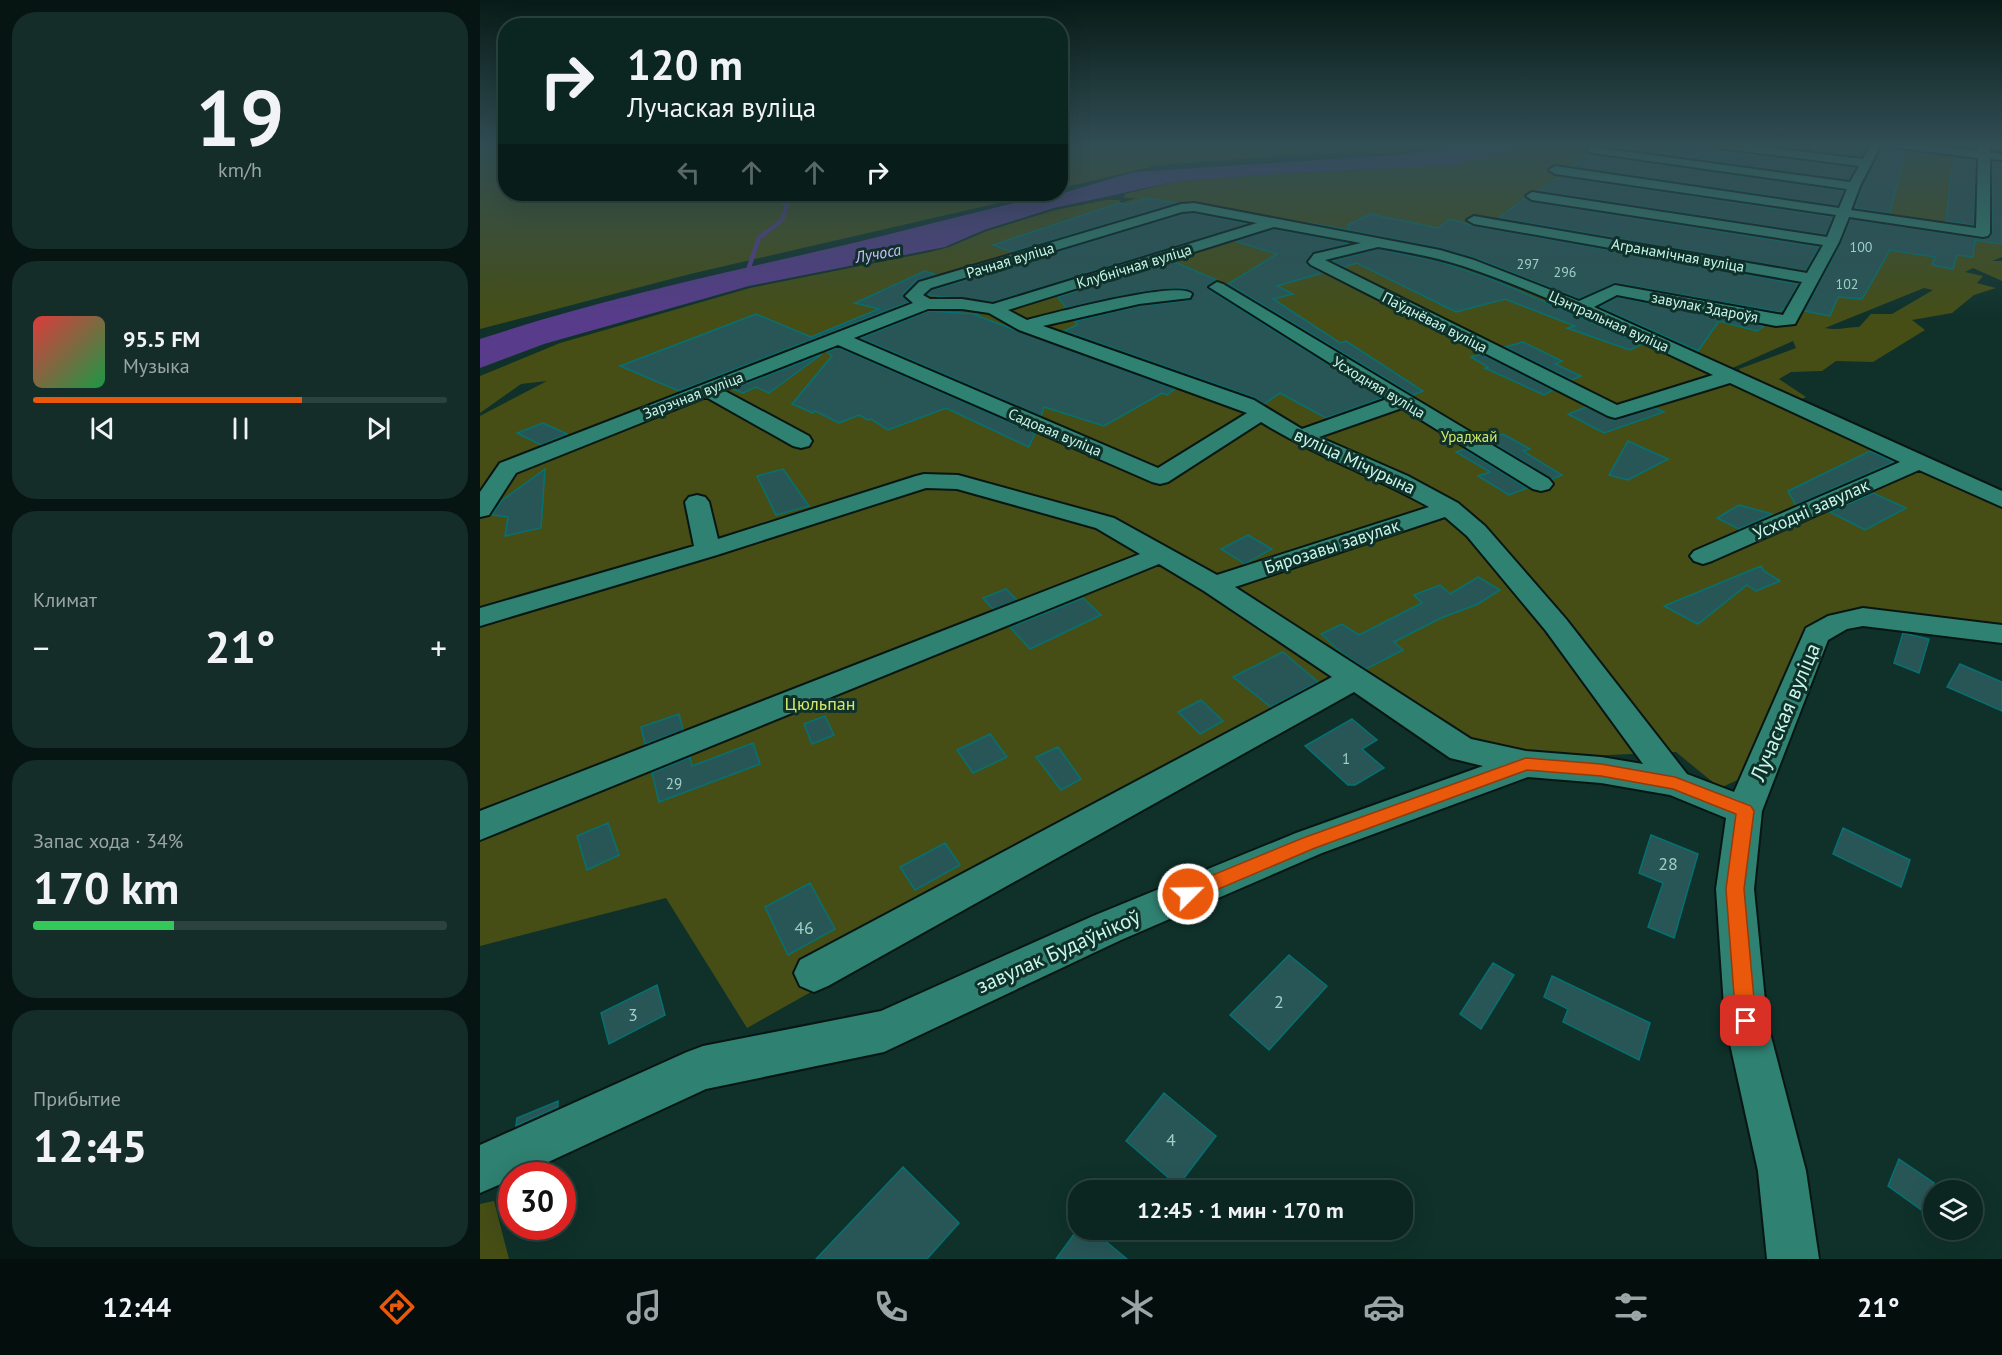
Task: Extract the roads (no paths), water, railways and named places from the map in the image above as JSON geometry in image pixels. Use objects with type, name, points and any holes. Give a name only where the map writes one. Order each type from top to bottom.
[{"type":"street","points":[[1583,204],[1832,242]]},
{"type":"street","points":[[1787,204],[1983,233],[1983,204]]},
{"type":"street","points":[[1812,279],[1832,242],[1847,204]]},
{"type":"street","name":"Цэнтральная вуліца","points":[[1194,207],[1380,243],[1469,263],[1580,307],[2002,500]]},
{"type":"street","name":"Рачная вуліца","points":[[926,304],[913,296],[925,285],[1181,208],[1194,207]]},
{"type":"street","name":"Агранамічная вуліца","points":[[1474,220],[1812,279]]},
{"type":"street","name":"Клубнічная вуліца","points":[[994,309],[1274,222]]},
{"type":"street","name":"Паўднёвая вуліца","points":[[1380,243],[1319,257],[1316,262],[1615,412],[1731,376]]},
{"type":"street","name":"завулак Здароўя","points":[[1580,307],[1615,290],[1776,321],[1789,320],[1812,279]]},
{"type":"street","name":"Усходняя вуліца","points":[[1217,287],[1401,401],[1541,484]]},
{"type":"street","points":[[1025,326],[1139,299],[1184,294]]},
{"type":"street","name":"вуліца Мічурына","points":[[926,304],[962,304],[994,309],[1025,326],[1247,404],[1300,437],[1400,481],[1449,508],[1476,531],[1556,625],[1675,783]]},
{"type":"street","name":"Зарэчная вуліца","points":[[480,510],[508,468],[926,304]]},
{"type":"street","name":"Садовая вуліца","points":[[840,339],[1160,477],[1261,412]]},
{"type":"street","points":[[706,389],[801,441]]},
{"type":"street","points":[[1300,437],[1401,401]]},
{"type":"street","name":"Усходні завулак","points":[[1703,556],[1919,462]]},
{"type":"street","points":[[480,617],[708,550],[924,481],[958,482],[1105,523],[1214,585],[1462,749],[1526,764]]},
{"type":"street","points":[[697,502],[708,550]]},
{"type":"street","name":"Бярозавы завулак","points":[[1214,585],[1449,508]]},
{"type":"street","points":[[480,826],[1162,554]]},
{"type":"street","name":"Лучаская вуліца","points":[[1793,1259],[1782,1171],[1746,1021],[1735,889],[1745,811],[1816,635],[1838,622],[1863,617],[2002,634]]},
{"type":"street","points":[[814,973],[1354,679]]},
{"type":"street","name":"завулак Будаўнікоў","points":[[480,1169],[703,1068],[884,1031],[1107,928],[1309,843],[1526,764],[1601,770],[1675,783],[1745,811]]},
{"type":"water","name":"Лучоса","points":[[1011,204],[1074,204],[984,230],[945,247],[749,286],[544,344],[480,368],[480,339],[571,311],[663,287]]},
{"type":"waterway","points":[[762,236],[782,220],[787,205],[785,204]]},
{"type":"waterway","points":[[746,276],[759,238],[764,234]]},
{"type":"park label","name":"Ураджай","points":[[1469,436]]},
{"type":"park label","name":"Цюльпан","points":[[820,703]]}]
